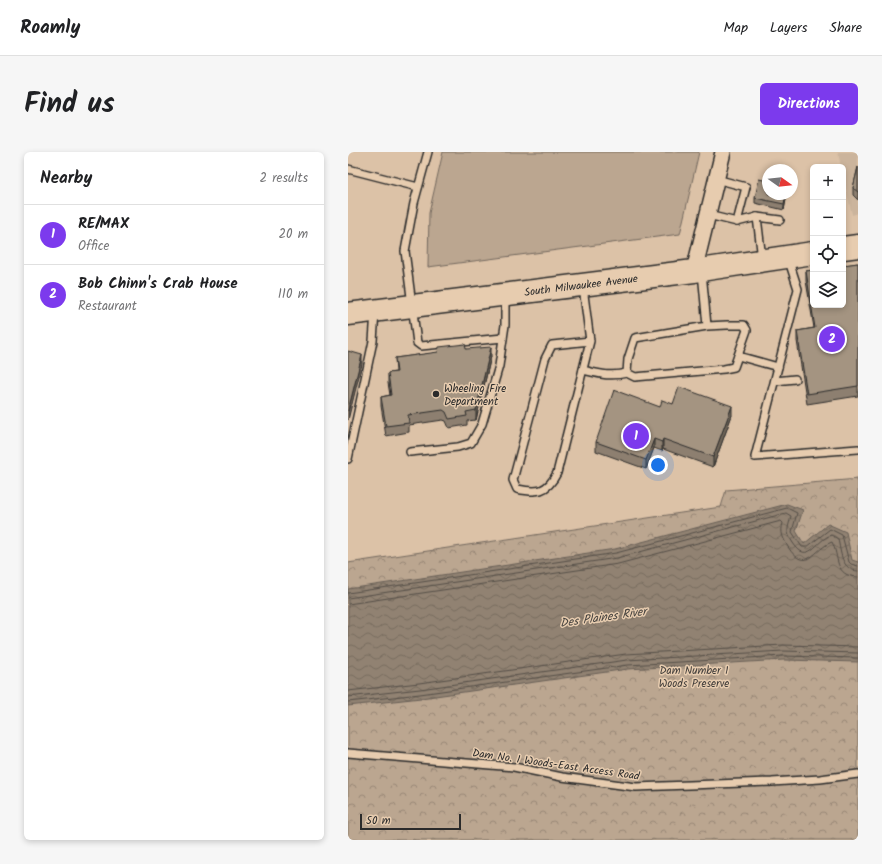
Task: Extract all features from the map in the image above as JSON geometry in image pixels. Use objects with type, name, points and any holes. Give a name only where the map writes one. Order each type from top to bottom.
[{"type":"main road","points":[[846,248],[858,246]]},
{"type":"main road","name":"South Milwaukee Avenue","points":[[348,314],[698,270],[810,252]]},
{"type":"street","points":[[698,270],[708,215],[723,152]]},
{"type":"lane","points":[[428,152],[418,187],[405,251],[416,343],[421,346],[503,338]]},
{"type":"lane","points":[[348,169],[418,187]]},
{"type":"lane","points":[[716,179],[746,187],[737,222]]},
{"type":"lane","points":[[708,215],[737,222],[757,217],[780,220]]},
{"type":"lane","points":[[757,217],[762,260]]},
{"type":"lane","points":[[787,256],[798,289],[755,457],[858,448]]},
{"type":"lane","points":[[698,270],[707,326]]},
{"type":"lane","points":[[583,285],[590,341],[557,473],[552,484],[540,491],[516,489],[513,480],[545,359],[552,345],[590,341]]},
{"type":"lane","points":[[410,452],[458,448],[471,443],[482,424],[499,366],[505,325],[505,294]]},
{"type":"lane","points":[[348,459],[374,341],[375,310]]},
{"type":"lane","points":[[583,370],[605,376],[616,376],[627,373],[635,377],[734,367],[747,330],[744,325],[707,326],[635,338],[628,359],[627,373]]},
{"type":"lane","points":[[738,356],[778,366]]},
{"type":"lane","points":[[775,381],[795,379]]},
{"type":"lane","name":"Dam No. 1 Woods-East Access Road","points":[[348,753],[514,767],[562,777],[636,787],[772,782],[820,779],[858,774]]},
{"type":"shaded area","points":[[838,152],[858,152],[858,213],[852,215],[846,188],[846,164],[840,164]]},
{"type":"green space","points":[[443,152],[699,152],[680,234],[428,267],[429,213]]},
{"type":"green space","name":"Dam Number 1 Woods Preserve","points":[[858,479],[858,840],[348,840],[348,563],[721,507],[726,490]]},
{"type":"water","name":"Des Plaines River","points":[[787,504],[803,510],[796,531],[804,544],[828,524],[846,532],[852,560],[858,562],[858,662],[784,660],[628,669],[421,698],[348,706],[348,589],[615,549]]},
{"type":"building","points":[[858,167],[858,192],[853,188]]},
{"type":"building","points":[[759,179],[762,180],[762,199],[755,198]]},
{"type":"building","points":[[765,200],[785,200],[784,204]]},
{"type":"building","points":[[858,263],[858,386],[807,394],[797,331],[815,328],[812,308],[846,308],[846,265]]},
{"type":"building","points":[[810,270],[810,296],[806,271]]},
{"type":"building","name":"Wheeling Fire Department","points":[[465,344],[466,349],[491,347],[476,410],[466,412],[467,416],[449,419],[446,412],[443,410],[408,415],[409,423],[386,426],[381,397],[391,395],[388,373],[397,372],[395,358],[438,352],[439,347]]},
{"type":"building","points":[[348,351],[362,355],[348,411]]},
{"type":"building","points":[[679,387],[732,406],[713,457],[663,439],[662,442],[654,439],[646,460],[596,442],[614,390],[660,407],[662,400],[673,404]]},
{"type":"place","name":"Bob Chinn's Crab House","points":[[832,339]]},
{"type":"place","name":"Wheeling Fire Department","points":[[436,394]]},
{"type":"place","name":"RE/MAX","points":[[636,436]]}]
